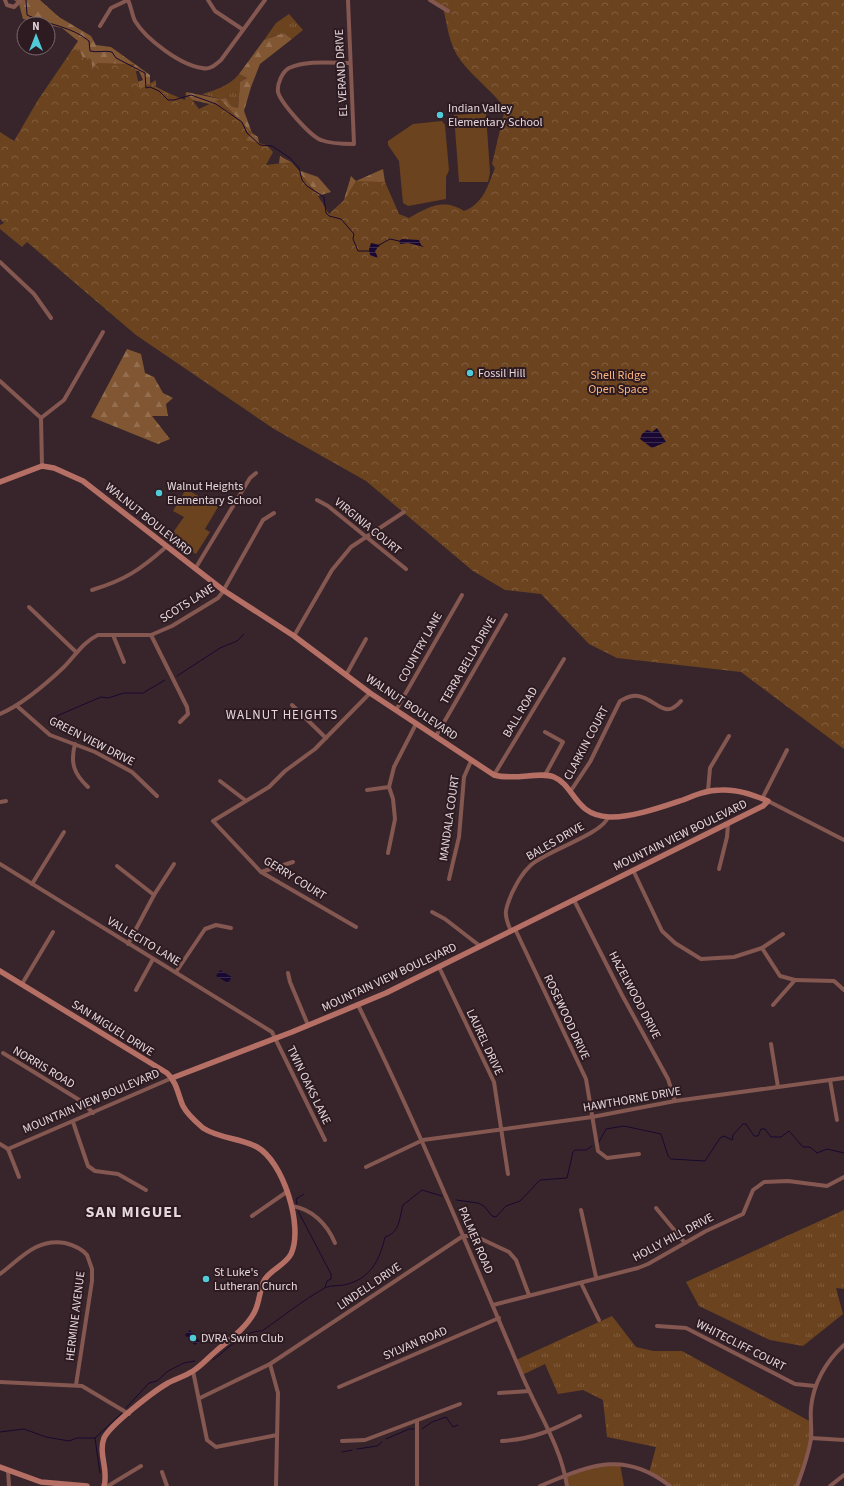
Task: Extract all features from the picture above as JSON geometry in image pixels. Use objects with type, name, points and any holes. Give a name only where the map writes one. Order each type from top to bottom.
[{"type":"street","points":[[5,0],[8,5],[14,7],[21,0]]},
{"type":"street","points":[[100,26],[111,8],[128,0],[135,20],[152,42],[187,64],[203,69],[214,66],[220,60],[265,0]]},
{"type":"street","points":[[208,0],[215,11],[242,29]]},
{"type":"street","name":"EL VERAND DRIVE","points":[[348,0],[354,144],[335,144],[319,140],[283,102],[278,92],[279,81],[287,69],[300,65],[350,63]]},
{"type":"street","points":[[430,0],[448,11]]},
{"type":"street","points":[[0,262],[34,294],[51,318]]},
{"type":"street","points":[[41,418],[64,400],[103,332]]},
{"type":"street","points":[[0,381],[41,418],[42,466],[0,482]]},
{"type":"street","name":"WALNUT BOULEVARD","points":[[42,466],[54,468],[91,486],[166,547],[223,590],[294,636],[370,693],[471,761],[494,775],[509,778],[545,775]]},
{"type":"street","points":[[195,569],[250,478],[256,473]]},
{"type":"street","name":"VIRGINIA COURT","points":[[316,500],[328,506],[406,569]]},
{"type":"street","points":[[294,636],[332,570],[351,547],[404,512]]},
{"type":"street","name":"SCOTS LANE","points":[[0,714],[17,706],[65,666],[76,652],[92,638],[98,635],[151,635],[172,626],[218,598],[262,520],[274,513]]},
{"type":"street","points":[[92,590],[118,582],[145,566],[166,547]]},
{"type":"street","name":"COUNTRY LANE","points":[[396,710],[462,595]]},
{"type":"street","points":[[29,607],[76,652]]},
{"type":"street","name":"TERRA BELLA DRIVE","points":[[436,736],[506,615]]},
{"type":"street","points":[[113,635],[124,662]]},
{"type":"street","points":[[151,635],[187,707],[188,714],[180,722]]},
{"type":"street","points":[[346,675],[366,639]]},
{"type":"street","name":"BALL ROAD","points":[[494,775],[564,659]]},
{"type":"street","points":[[220,782],[245,800],[269,787],[285,771],[326,738],[370,693]]},
{"type":"street","name":"CLARKIN COURT","points":[[570,792],[590,762],[620,701],[631,696],[638,696],[669,710],[675,709],[681,701]]},
{"type":"street","points":[[292,705],[326,738]]},
{"type":"street","name":"GREEN VIEW DRIVE","points":[[17,706],[50,734],[75,744],[132,772],[157,796]]},
{"type":"street","points":[[388,853],[395,819],[393,799],[389,788],[394,767],[416,724]]},
{"type":"street","points":[[546,732],[563,742],[545,775],[557,778],[583,808],[592,813],[608,817],[665,806],[708,791],[731,790],[765,800],[844,840]]},
{"type":"street","points":[[708,791],[710,768],[729,736]]},
{"type":"street","points":[[75,744],[73,766],[75,773],[88,787]]},
{"type":"street","points":[[765,800],[787,750]]},
{"type":"street","name":"MANDALA COURT","points":[[449,879],[459,837],[464,777],[471,761]]},
{"type":"street","points":[[367,790],[389,788]]},
{"type":"street","name":"GERRY COURT","points":[[245,800],[214,821],[261,872],[356,927]]},
{"type":"street","name":"MOUNTAIN VIEW BOULEVARD","points":[[8,1149],[172,1078],[358,1005],[439,967],[728,824],[763,806],[765,800]]},
{"type":"street","points":[[0,802],[6,801]]},
{"type":"street","name":"BALES DRIVE","points":[[513,930],[505,918],[505,911],[524,872],[538,860],[600,828],[608,817]]},
{"type":"street","points":[[719,869],[728,833],[728,824]]},
{"type":"street","points":[[32,884],[64,832]]},
{"type":"street","points":[[261,872],[293,862]]},
{"type":"street","name":"VALLECITO LANE","points":[[0,864],[272,1032],[275,1038]]},
{"type":"street","points":[[128,944],[154,895],[174,864]]},
{"type":"street","points":[[117,866],[154,895]]},
{"type":"street","points":[[634,870],[662,931],[675,943],[701,959],[734,957],[762,948],[783,934]]},
{"type":"street","name":"HAZELWOOD DRIVE","points":[[574,900],[622,996],[668,1079],[675,1101]]},
{"type":"street","points":[[432,912],[445,919],[480,946]]},
{"type":"street","points":[[176,972],[205,929],[216,925],[231,928]]},
{"type":"street","name":"ROSEWOOD DRIVE","points":[[513,930],[586,1079],[598,1150],[607,1158],[639,1154]]},
{"type":"street","points":[[22,984],[53,932]]},
{"type":"street","points":[[762,948],[780,976],[794,980],[834,981],[844,990]]},
{"type":"street","points":[[136,990],[153,959]]},
{"type":"street","name":"LAUREL DRIVE","points":[[439,967],[494,1082],[508,1174]]},
{"type":"street","name":"SAN MIGUEL DRIVE","points":[[0,970],[172,1078]]},
{"type":"street","points":[[288,973],[308,1025]]},
{"type":"street","points":[[773,1005],[794,980]]},
{"type":"street","name":"PALMER ROAD","points":[[358,1005],[423,1140],[529,1391],[549,1432],[565,1475],[567,1486]]},
{"type":"street","name":"TWIN OAKS LANE","points":[[275,1038],[325,1140]]},
{"type":"street","points":[[771,1044],[778,1087]]},
{"type":"street","name":"NORRIS ROAD","points":[[3,1053],[80,1100],[92,1113]]},
{"type":"street","points":[[104,1486],[106,1477],[103,1449],[105,1438],[129,1414],[160,1388],[193,1371],[244,1327],[257,1307],[265,1279],[291,1253],[294,1232],[292,1206],[288,1191],[270,1158],[261,1149],[203,1128],[191,1117],[183,1105],[172,1078]]},
{"type":"street","name":"HAWTHORNE DRIVE","points":[[366,1167],[423,1140],[592,1116],[675,1101],[844,1078]]},
{"type":"street","points":[[830,1080],[836,1120]]},
{"type":"street","points":[[73,1122],[88,1166],[95,1171],[118,1174],[146,1190]]},
{"type":"street","points":[[0,1144],[8,1149],[19,1176]]},
{"type":"street","name":"HOLLY HILL DRIVE","points":[[493,1305],[623,1272],[648,1264],[724,1222],[743,1214],[753,1190],[764,1182],[788,1181],[827,1186],[844,1177]]},
{"type":"street","points":[[252,1216],[288,1191]]},
{"type":"street","points":[[292,1206],[304,1209],[316,1216],[329,1231],[335,1243]]},
{"type":"street","points":[[656,1208],[685,1243]]},
{"type":"street","points":[[581,1210],[596,1278]]},
{"type":"street","points":[[463,1236],[475,1236],[509,1252],[516,1260],[529,1295]]},
{"type":"street","name":"LINDELL DRIVE","points":[[200,1398],[270,1364],[463,1236]]},
{"type":"street","name":"HERMINE AVENUE","points":[[0,1274],[38,1245],[48,1242],[72,1245],[87,1255],[92,1269],[92,1281],[76,1385]]},
{"type":"street","points":[[581,1283],[599,1320]]},
{"type":"street","name":"SYLVAN ROAD","points":[[339,1387],[499,1318]]},
{"type":"street","name":"WHITECLIFF COURT","points":[[658,1326],[686,1328],[796,1384],[815,1386]]},
{"type":"street","points":[[797,1486],[806,1460],[811,1438],[810,1408],[815,1386],[832,1355],[844,1345]]},
{"type":"street","points":[[270,1364],[278,1393],[276,1486]]},
{"type":"street","points":[[193,1371],[200,1398],[207,1440],[216,1447],[277,1435]]},
{"type":"street","points":[[0,1382],[76,1385],[93,1391],[129,1414]]},
{"type":"street","points":[[499,1393],[529,1391]]},
{"type":"street","points":[[342,1442],[365,1440],[460,1404]]},
{"type":"street","points":[[502,1441],[522,1440],[549,1432],[580,1416]]},
{"type":"street","points":[[417,1486],[418,1421]]},
{"type":"street","points":[[811,1438],[844,1440]]},
{"type":"street","points":[[540,1486],[565,1475],[606,1463],[630,1464],[660,1478],[670,1486]]},
{"type":"street","points":[[108,1486],[142,1466]]},
{"type":"street","points":[[0,1467],[40,1482],[87,1486]]},
{"type":"street","points":[[8,1470],[9,1486]]},
{"type":"street","points":[[162,1472],[167,1486]]},
{"type":"street","points":[[830,1486],[844,1475]]},
{"type":"green space","points":[[14,0],[40,0],[59,17],[91,36],[96,45],[111,47],[150,75],[150,84],[170,94],[144,93],[129,85],[143,80],[139,71],[92,67],[90,59],[75,57],[70,53],[78,41],[62,28],[56,27],[56,16],[22,16],[19,4]]},
{"type":"green space","name":"Shell Ridge Open Space","points":[[430,0],[844,0],[844,749],[741,672],[617,658],[589,644],[541,594],[505,590],[473,571],[366,481],[274,429],[136,335],[27,242],[22,247],[0,229],[0,225],[4,223],[0,219],[0,132],[14,141],[38,100],[72,50],[79,49],[83,58],[91,59],[92,67],[98,63],[134,64],[140,89],[156,80],[156,88],[185,100],[186,92],[199,109],[220,99],[252,133],[246,140],[267,145],[273,152],[266,165],[291,162],[315,191],[329,214],[344,200],[356,181],[385,182],[399,214],[409,218],[423,210],[436,206],[449,205],[464,211],[470,208],[476,204],[484,194],[495,168],[492,164],[505,109],[495,96],[461,61],[453,48],[443,8]]},
{"type":"green space","points":[[289,14],[303,30],[292,39],[284,33],[264,40],[276,23]]},
{"type":"green space","points":[[284,33],[292,39],[260,64],[251,87],[244,111],[252,133],[258,137],[259,143],[245,146],[210,104],[192,100],[186,92],[220,99],[226,98],[231,106],[238,108],[240,82],[247,78],[239,74],[264,40]]},
{"type":"green space","points":[[239,74],[247,78],[240,82],[238,108],[231,106],[226,98],[220,99],[202,94],[227,85]]},
{"type":"green space","points":[[486,113],[490,173],[488,182],[459,182],[454,115]]},
{"type":"green space","points":[[442,121],[445,125],[449,170],[446,177],[446,199],[408,206],[403,203],[399,161],[388,145],[388,141],[413,124]]},
{"type":"green space","points":[[280,156],[291,162],[298,170],[318,177],[331,192],[311,198],[279,163]]},
{"type":"green space","points":[[383,169],[385,182],[383,188],[344,200],[351,176],[356,181]]},
{"type":"green space","points":[[127,349],[141,354],[145,373],[154,377],[163,393],[173,398],[166,404],[168,416],[152,416],[170,439],[158,444],[91,417]]},
{"type":"green space","points":[[186,489],[218,507],[205,529],[210,532],[196,554],[173,541],[174,531],[184,517],[173,511]]},
{"type":"green space","points":[[844,1210],[844,1289],[836,1288],[843,1314],[803,1346],[770,1340],[699,1306],[686,1282]]},
{"type":"green space","points":[[612,1316],[636,1347],[653,1351],[682,1351],[811,1422],[811,1438],[797,1486],[670,1486],[649,1473],[656,1447],[607,1437],[603,1400],[583,1390],[558,1394],[545,1364],[522,1375],[516,1360]]},
{"type":"green space","points":[[606,1463],[620,1464],[624,1486],[567,1486],[565,1475]]},
{"type":"shaded area","points":[[402,239],[419,240],[421,245],[424,247],[408,243],[400,244],[399,241]]},
{"type":"shaded area","points":[[371,243],[380,245],[375,251],[378,258],[370,255],[369,249]]},
{"type":"shaded area","points":[[657,428],[666,442],[652,448],[640,439],[642,434],[647,430],[652,432]]},
{"type":"shaded area","points":[[220,970],[232,977],[228,983],[216,976]]},
{"type":"shaded area","name":"DVRA Swim Club","points":[[190,1330],[200,1341],[195,1345],[185,1335]]},
{"type":"waterway","points":[[26,0],[27,15],[75,32],[89,41],[90,51],[112,52],[116,58],[145,73],[146,88],[150,87],[159,91],[168,100],[174,100],[191,95],[216,104],[242,122],[247,133],[260,145],[272,146],[290,158],[299,168],[302,180],[307,186],[324,197],[326,213],[329,216],[341,219],[354,234],[353,239],[358,251],[370,251]]},
{"type":"waterway","points":[[379,245],[390,239],[399,241]]},
{"type":"waterway","points":[[177,676],[220,648],[237,641],[244,634]]},
{"type":"waterway","points":[[52,718],[101,697],[108,698],[124,693],[143,693],[165,680]]},
{"type":"waterway","points":[[599,1142],[606,1129],[624,1126],[661,1134],[668,1156],[671,1159],[705,1161],[720,1138],[724,1136],[732,1140],[733,1135],[743,1124],[746,1124],[754,1136],[758,1136],[761,1129],[765,1129],[771,1137],[781,1137],[789,1131],[803,1147],[810,1147],[817,1153],[827,1149],[844,1153]]},
{"type":"waterway","points":[[456,1200],[478,1203],[484,1206],[492,1216],[496,1217],[506,1206],[520,1201],[540,1180],[567,1178],[573,1152],[575,1150],[586,1150],[592,1146]]},
{"type":"waterway","points":[[213,1360],[242,1337],[262,1331],[323,1289],[330,1286],[344,1285],[353,1282],[367,1274],[380,1254],[385,1237],[394,1232],[400,1220],[403,1205],[422,1190],[442,1196]]},
{"type":"waterway","points":[[297,1204],[296,1199],[304,1194]]},
{"type":"waterway","points":[[298,1211],[331,1274],[331,1279],[327,1281],[325,1287]]},
{"type":"waterway","points":[[126,1408],[149,1383],[157,1381],[168,1371],[184,1363],[195,1361]]},
{"type":"waterway","points":[[0,1432],[24,1429],[46,1437],[69,1441],[77,1438],[95,1438],[122,1413]]},
{"type":"waterway","points":[[422,1429],[432,1422],[446,1417],[453,1427],[458,1425]]},
{"type":"waterway","points":[[386,1439],[409,1429],[414,1429]]},
{"type":"waterway","points":[[95,1438],[100,1473]]},
{"type":"waterway","points":[[357,1449],[377,1446],[382,1442]]},
{"type":"waterway","points":[[342,1452],[352,1450]]},
{"type":"place","name":"Indian Valley Elementary School","points":[[440,115]]},
{"type":"place","name":"Fossil Hill","points":[[470,373]]},
{"type":"place","name":"Walnut Heights Elementary School","points":[[159,493]]},
{"type":"place","name":"St Luke's Lutheran Church","points":[[206,1279]]},
{"type":"place","name":"DVRA Swim Club","points":[[193,1338]]},
{"type":"district","name":"WALNUT HEIGHTS","points":[[282,714]]},
{"type":"district","name":"SAN MIGUEL","points":[[134,1211]]}]
